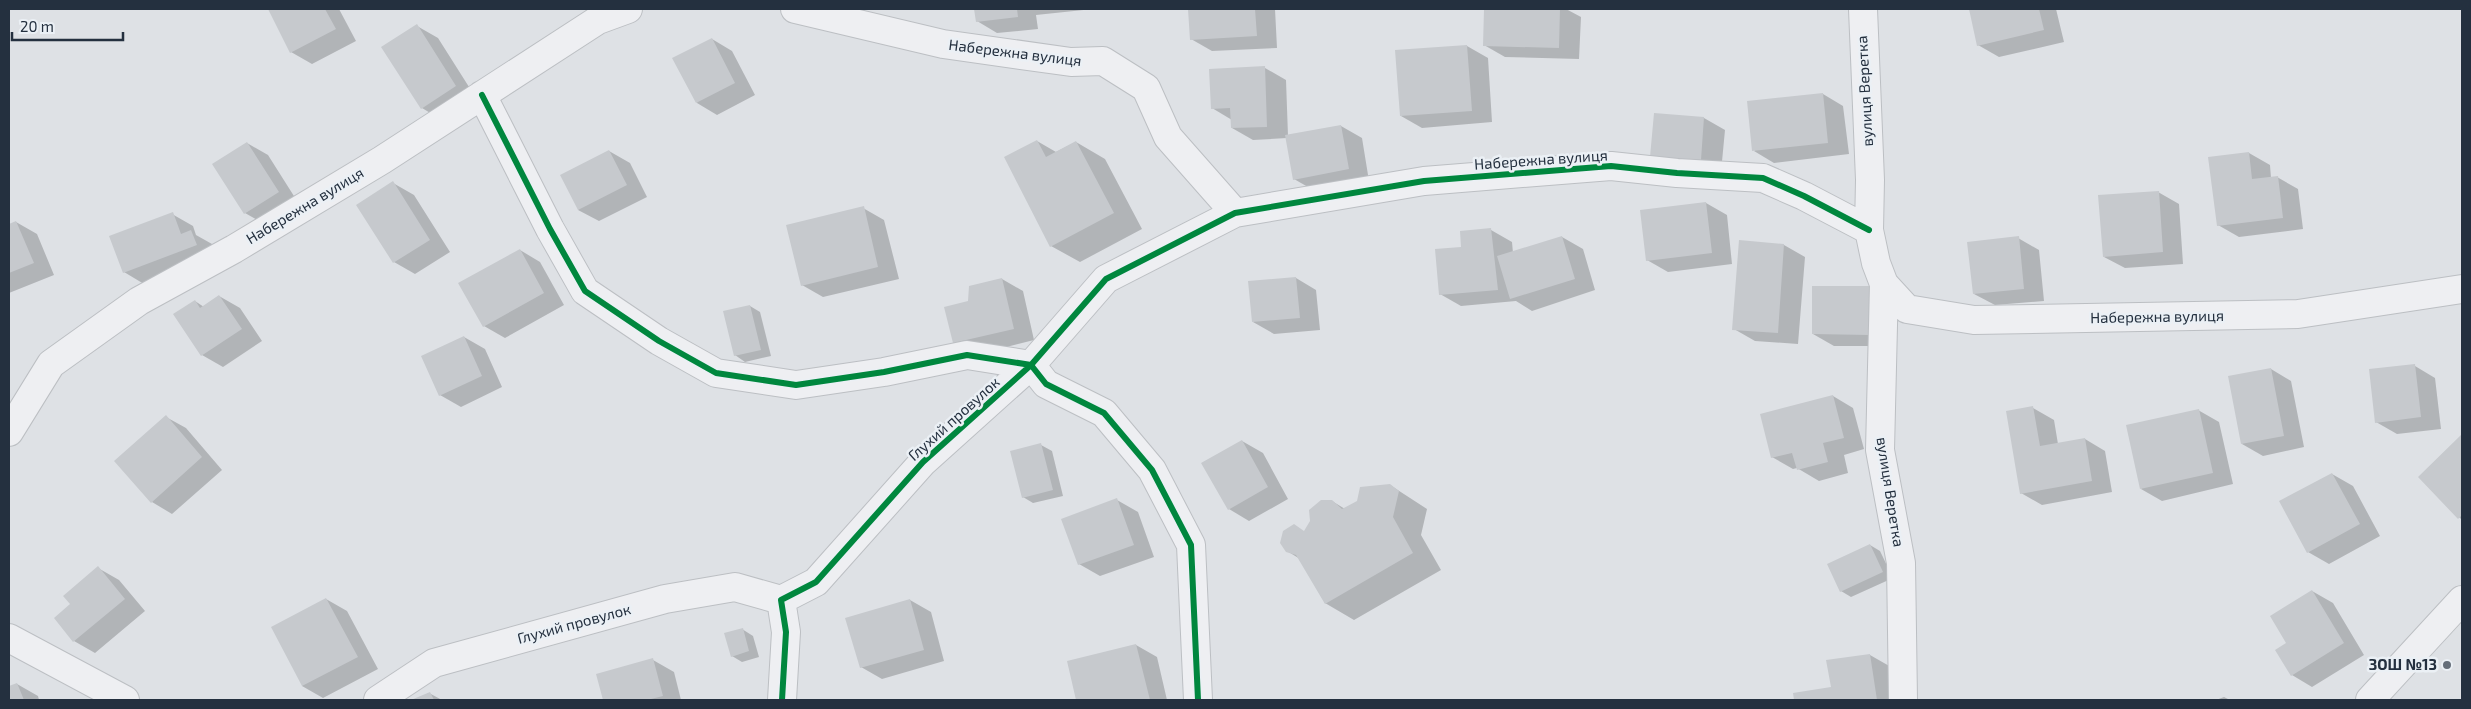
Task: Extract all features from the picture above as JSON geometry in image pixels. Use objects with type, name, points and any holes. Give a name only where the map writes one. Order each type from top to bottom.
[{"type":"street","name":"Набережна вулиця","points":[[9,432],[51,364],[139,301],[242,244],[382,160],[598,20],[628,9]]},
{"type":"street","name":"Набережна вулиця","points":[[795,9],[943,44],[1071,62],[1103,60],[1146,88],[1168,137],[1235,213],[1424,181],[1612,166],[1677,173],[1763,178],[1804,196],[1869,230]]},
{"type":"street","name":"вулиця Веретка","points":[[1863,9],[1870,180],[1869,230],[1880,273],[1880,450],[1901,562],[1903,700]]},
{"type":"street","points":[[482,96],[550,229],[585,291],[659,341],[716,373],[796,385],[884,372],[967,355],[1032,365],[1046,384],[1104,413],[1152,470],[1191,545],[1198,700]]},
{"type":"street","name":"Глухий провулок","points":[[378,700],[434,663],[665,598],[735,587],[781,600],[816,582],[923,462],[1032,365],[1106,279],[1235,213]]},
{"type":"street","name":"Набережна вулиця","points":[[1880,273],[1907,309],[1974,320],[2298,314],[2462,289]]},
{"type":"street","points":[[781,600],[786,632],[782,700]]},
{"type":"street","points":[[2370,700],[2462,600]]},
{"type":"street","points":[[9,638],[125,700]]},
{"type":"building","points":[[268,9],[325,9],[336,29],[290,53]]},
{"type":"building","points":[[974,9],[1017,9],[1018,17],[976,22]]},
{"type":"building","points":[[1188,9],[1255,9],[1257,36],[1190,40]]},
{"type":"building","points":[[1484,9],[1560,9],[1559,48],[1483,46]]},
{"type":"building","points":[[1969,9],[2039,9],[2044,30],[1977,46]]},
{"type":"building","points":[[417,24],[456,86],[421,109],[381,47]]},
{"type":"building","points":[[712,38],[735,83],[696,103],[672,58]]},
{"type":"building","points":[[1467,45],[1472,111],[1400,116],[1395,50]]},
{"type":"building","points":[[1265,66],[1267,127],[1231,128],[1230,108],[1211,109],[1209,69]]},
{"type":"building","points":[[1823,93],[1828,143],[1752,151],[1747,101]]},
{"type":"building","points":[[1654,113],[1704,117],[1701,160],[1650,157]]},
{"type":"building","points":[[1341,125],[1349,169],[1293,180],[1285,135]]},
{"type":"building","points":[[1037,140],[1046,157],[1076,141],[1114,213],[1050,247],[1004,157]]},
{"type":"building","points":[[247,142],[279,192],[244,214],[212,164]]},
{"type":"building","points":[[609,150],[627,185],[578,210],[560,175]]},
{"type":"building","points":[[2249,152],[2252,179],[2278,176],[2283,218],[2217,226],[2208,157]]},
{"type":"building","points":[[393,181],[430,240],[393,263],[356,205]]},
{"type":"building","points":[[2159,191],[2163,252],[2103,257],[2098,195]]},
{"type":"building","points":[[1706,202],[1712,253],[1646,261],[1640,210]]},
{"type":"building","points":[[864,206],[878,267],[801,286],[786,225]]},
{"type":"building","points":[[173,212],[181,234],[191,230],[197,245],[123,273],[109,236]]},
{"type":"building","points":[[16,221],[34,263],[9,273],[9,224]]},
{"type":"building","points":[[1491,228],[1498,290],[1439,295],[1435,249],[1461,247],[1460,231]]},
{"type":"building","points":[[1562,236],[1575,279],[1510,299],[1497,256]]},
{"type":"building","points":[[2019,236],[2024,289],[1973,294],[1967,242]]},
{"type":"building","points":[[1739,240],[1784,244],[1778,333],[1732,330]]},
{"type":"building","points":[[520,249],[544,293],[483,327],[458,283]]},
{"type":"building","points":[[1296,277],[1300,318],[1252,322],[1248,281]]},
{"type":"building","points":[[1002,278],[1014,329],[953,343],[944,307],[968,301],[969,286]]},
{"type":"building","points":[[1812,286],[1869,286],[1869,335],[1812,334]]},
{"type":"building","points":[[219,295],[242,329],[201,356],[173,314],[195,300],[200,308]]},
{"type":"building","points":[[750,305],[761,350],[734,356],[723,311]]},
{"type":"building","points":[[464,336],[482,376],[439,396],[421,356]]},
{"type":"building","points":[[2415,364],[2421,417],[2375,423],[2369,369]]},
{"type":"building","points":[[2271,368],[2284,436],[2241,444],[2228,376]]},
{"type":"building","points":[[1833,395],[1844,438],[1823,443],[1828,462],[1797,470],[1792,453],[1771,458],[1760,414]]},
{"type":"building","points":[[2033,406],[2040,446],[2085,438],[2092,481],[2020,494],[2006,411]]},
{"type":"building","points":[[2199,409],[2213,473],[2140,489],[2126,425]]},
{"type":"building","points":[[166,415],[202,457],[151,503],[114,461]]},
{"type":"building","points":[[2462,434],[2462,515],[2458,519],[2418,477]]},
{"type":"building","points":[[1242,440],[1268,487],[1228,510],[1201,463]]},
{"type":"building","points":[[1041,443],[1053,490],[1022,498],[1010,451]]},
{"type":"building","points":[[2332,473],[2360,524],[2307,553],[2279,501]]},
{"type":"building","points":[[1390,484],[1399,491],[1393,517],[1413,553],[1325,604],[1296,555],[1286,552],[1280,543],[1283,531],[1294,524],[1304,531],[1310,521],[1309,510],[1321,500],[1332,500],[1342,509],[1357,501],[1360,487]]},
{"type":"building","points":[[1117,498],[1134,545],[1078,565],[1061,519]]},
{"type":"building","points":[[1870,544],[1883,572],[1840,592],[1827,564]]},
{"type":"building","points":[[98,566],[125,599],[73,642],[54,618],[70,604],[63,596]]},
{"type":"building","points":[[2312,590],[2344,643],[2291,676],[2275,650],[2286,643],[2270,616]]},
{"type":"building","points":[[326,598],[358,657],[302,686],[271,627]]},
{"type":"building","points":[[910,599],[924,650],[860,668],[845,618]]},
{"type":"building","points":[[743,628],[749,651],[731,657],[724,633]]},
{"type":"building","points":[[1136,644],[1150,700],[1076,700],[1067,661]]},
{"type":"building","points":[[1870,654],[1877,700],[1794,700],[1793,693],[1831,687],[1826,660]]},
{"type":"building","points":[[653,658],[663,696],[647,700],[603,700],[596,674]]},
{"type":"building","points":[[17,683],[24,700],[9,700],[9,686]]},
{"type":"building","points":[[430,692],[434,700],[411,700]]},
{"type":"cycle path","points":[[482,95],[550,229],[585,291],[659,341],[716,373],[796,385],[884,372],[967,355],[1031,365],[1046,384],[1104,413],[1152,470],[1191,545],[1198,700]]},
{"type":"cycle path","points":[[782,700],[786,632],[781,600],[816,582],[923,462],[1031,365],[1106,279],[1235,213],[1424,181],[1611,166],[1677,173],[1763,178],[1804,196],[1869,230]]},
{"type":"place","name":"ЗОШ №13","points":[[2447,665]]}]
